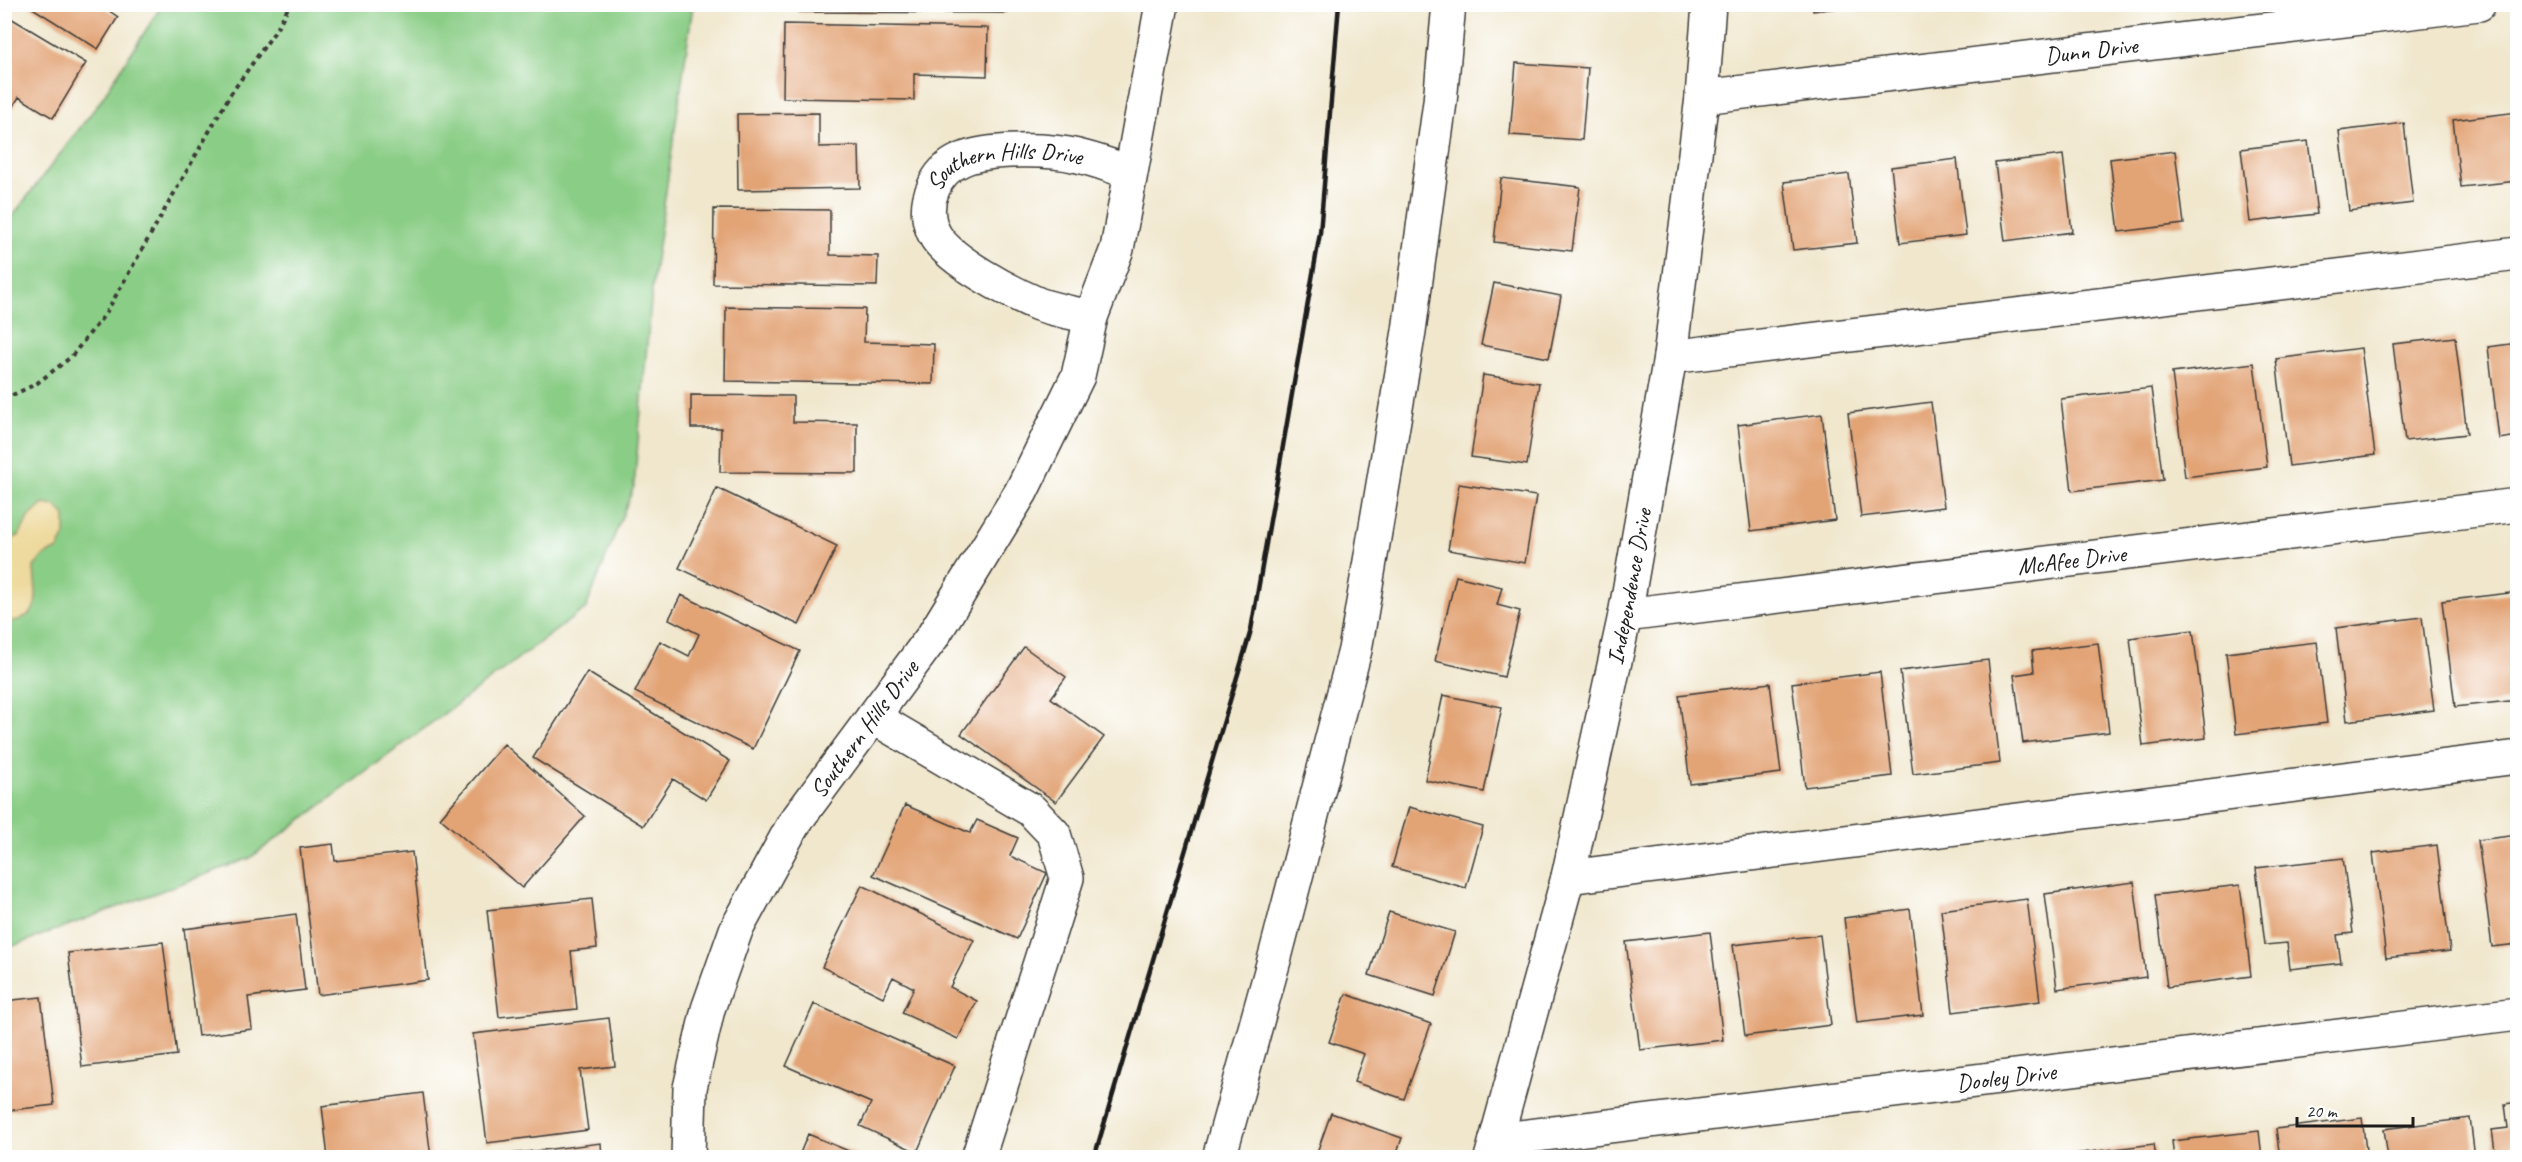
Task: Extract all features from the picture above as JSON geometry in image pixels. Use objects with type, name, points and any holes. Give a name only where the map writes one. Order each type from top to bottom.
[{"type":"street","name":"Southern Hills Drive","points":[[688,1158],[690,1088],[708,1009],[736,930],[793,825],[933,636],[1021,492],[1078,376],[1091,317],[1117,249],[1162,4]]},
{"type":"street","points":[[1219,1158],[1276,953],[1355,650],[1408,331],[1440,102],[1449,4]]},
{"type":"street","name":"Independence Drive","points":[[1493,1149],[1568,877],[1625,615],[1670,357],[1702,97],[1708,4]]},
{"type":"street","name":"Dunn Drive","points":[[1702,97],[2479,4]]},
{"type":"street","name":"Southern Hills Drive","points":[[1091,317],[1040,305],[976,271],[947,250],[932,228],[928,210],[931,193],[939,176],[953,164],[970,157],[1005,152],[1041,151],[1077,155],[1130,172]]},
{"type":"street","points":[[1670,357],[2517,255]]},
{"type":"street","name":"McAfee Drive","points":[[1625,615],[2517,505]]},
{"type":"street","points":[[873,717],[1031,810],[1054,834],[1067,878],[978,1158]]},
{"type":"street","points":[[1568,877],[2517,757]]},
{"type":"street","name":"Dooley Drive","points":[[1493,1149],[2517,1014]]},
{"type":"path","points":[[4,399],[36,384],[71,357],[106,313],[230,95],[276,30],[290,4]]},
{"type":"green space","points":[[162,5],[693,5],[653,280],[634,486],[586,608],[250,858],[5,949],[4,227],[99,103]]},
{"type":"sand","points":[[43,504],[56,506],[65,516],[65,535],[58,549],[43,556],[34,567],[36,595],[33,609],[28,615],[9,622],[5,618],[5,541],[19,536],[28,518]]},
{"type":"building","points":[[26,4],[99,4],[118,17],[98,49]]},
{"type":"building","points":[[799,4],[1006,4],[1006,13],[799,12]]},
{"type":"building","points":[[1812,4],[1855,4],[1855,6],[1813,11]]},
{"type":"building","points":[[4,14],[86,63],[53,118],[19,97],[4,121]]},
{"type":"building","points":[[784,24],[988,28],[987,76],[914,74],[914,100],[783,98]]},
{"type":"building","points":[[1516,63],[1588,68],[1582,140],[1510,135]]},
{"type":"building","points":[[2518,112],[2518,181],[2461,187],[2453,120]]},
{"type":"building","points":[[819,113],[819,147],[859,146],[860,188],[738,190],[737,114]]},
{"type":"building","points":[[2404,123],[2413,203],[2349,211],[2339,131]]},
{"type":"building","points":[[2308,141],[2317,214],[2250,222],[2241,149]]},
{"type":"building","points":[[2175,151],[2184,224],[2119,232],[2110,159]]},
{"type":"building","points":[[2063,155],[2072,232],[2005,241],[1995,163]]},
{"type":"building","points":[[1957,159],[1966,235],[1900,243],[1891,167]]},
{"type":"building","points":[[1849,174],[1857,243],[1793,250],[1784,182]]},
{"type":"building","points":[[1501,178],[1580,187],[1572,251],[1494,242]]},
{"type":"building","points":[[714,209],[830,210],[830,255],[878,256],[877,286],[713,284]]},
{"type":"building","points":[[1494,283],[1561,296],[1549,358],[1481,345]]},
{"type":"building","points":[[726,307],[865,309],[864,342],[934,344],[933,384],[725,381]]},
{"type":"building","points":[[2455,337],[2467,434],[2405,441],[2393,344]]},
{"type":"building","points":[[2518,343],[2518,436],[2499,439],[2488,347]]},
{"type":"building","points":[[2361,348],[2375,455],[2289,466],[2276,359]]},
{"type":"building","points":[[2254,363],[2267,467],[2185,477],[2172,373]]},
{"type":"building","points":[[1483,375],[1539,383],[1527,465],[1471,457]]},
{"type":"building","points":[[2151,388],[2163,480],[2072,491],[2061,399]]},
{"type":"building","points":[[691,395],[793,396],[793,422],[857,423],[857,473],[720,472],[721,428],[691,428]]},
{"type":"building","points":[[1931,402],[1944,507],[1861,517],[1848,413]]},
{"type":"building","points":[[1822,414],[1835,520],[1751,531],[1738,425]]},
{"type":"building","points":[[1459,484],[1536,496],[1525,563],[1448,550]]},
{"type":"building","points":[[717,488],[837,546],[799,625],[679,568]]},
{"type":"building","points":[[1456,576],[1502,587],[1497,605],[1520,611],[1504,677],[1435,661]]},
{"type":"building","points":[[2518,592],[2518,700],[2455,707],[2442,601]]},
{"type":"building","points":[[681,595],[800,651],[753,749],[635,692],[660,641],[689,656],[699,634],[669,619]]},
{"type":"building","points":[[2422,617],[2434,710],[2347,721],[2336,628]]},
{"type":"building","points":[[2193,630],[2206,738],[2143,746],[2130,638]]},
{"type":"building","points":[[2317,642],[2327,723],[2236,734],[2226,653]]},
{"type":"building","points":[[2098,643],[2109,732],[2023,743],[2014,675],[2034,672],[2032,651]]},
{"type":"building","points":[[1024,647],[1066,677],[1051,698],[1104,737],[1056,802],[961,734]]},
{"type":"building","points":[[1988,660],[2000,763],[1913,774],[1900,671]]},
{"type":"building","points":[[587,672],[730,761],[706,800],[673,779],[643,826],[533,758]]},
{"type":"building","points":[[1880,672],[1892,776],[1805,787],[1792,683]]},
{"type":"building","points":[[1770,683],[1781,773],[1690,784],[1679,695]]},
{"type":"building","points":[[1443,695],[1502,707],[1484,792],[1425,780]]},
{"type":"building","points":[[504,744],[585,816],[522,888],[440,818]]},
{"type":"building","points":[[905,805],[970,833],[977,820],[1018,838],[1010,856],[1047,873],[1017,939],[873,875]]},
{"type":"building","points":[[1409,807],[1483,827],[1466,888],[1392,867]]},
{"type":"building","points":[[2518,835],[2518,944],[2492,947],[2478,840]]},
{"type":"building","points":[[333,844],[335,861],[412,852],[428,980],[318,995],[300,848]]},
{"type":"building","points":[[2437,845],[2450,951],[2386,958],[2373,853]]},
{"type":"building","points":[[2343,858],[2353,933],[2337,935],[2341,963],[2290,969],[2287,943],[2265,945],[2256,868]]},
{"type":"building","points":[[2134,882],[2146,977],[2057,989],[2045,894]]},
{"type":"building","points":[[862,885],[974,940],[950,987],[977,1001],[958,1039],[902,1013],[914,988],[893,977],[883,997],[822,967]]},
{"type":"building","points":[[2240,885],[2251,976],[2167,987],[2155,895]]},
{"type":"building","points":[[592,899],[597,948],[571,951],[577,1009],[499,1017],[487,910]]},
{"type":"building","points":[[2027,899],[2040,1001],[1953,1012],[1941,910]]},
{"type":"building","points":[[1910,909],[1923,1015],[1857,1023],[1844,918]]},
{"type":"building","points":[[1389,912],[1455,932],[1435,996],[1369,975]]},
{"type":"building","points":[[296,914],[305,990],[248,997],[252,1029],[198,1036],[184,929]]},
{"type":"building","points":[[1710,932],[1723,1040],[1640,1050],[1626,942]]},
{"type":"building","points":[[1820,935],[1831,1025],[1745,1036],[1733,945]]},
{"type":"building","points":[[163,942],[177,1055],[82,1067],[68,953]]},
{"type":"building","points":[[1346,994],[1431,1024],[1404,1099],[1354,1082],[1364,1054],[1329,1042]]},
{"type":"building","points":[[41,997],[54,1105],[4,1111],[4,1001]]},
{"type":"building","points":[[814,1004],[955,1066],[917,1152],[860,1126],[871,1103],[786,1066]]},
{"type":"building","points":[[609,1018],[615,1066],[580,1070],[588,1130],[487,1143],[473,1034]]},
{"type":"building","points":[[423,1093],[431,1158],[328,1158],[322,1106]]},
{"type":"building","points":[[2518,1102],[2518,1158],[2496,1158],[2492,1130],[2508,1128],[2505,1104]]},
{"type":"building","points":[[1331,1113],[1402,1138],[1395,1158],[1315,1158]]},
{"type":"building","points":[[2362,1118],[2367,1158],[2280,1158],[2276,1129]]},
{"type":"building","points":[[2470,1118],[2475,1158],[2388,1158],[2384,1129]]},
{"type":"building","points":[[2259,1131],[2262,1158],[2174,1158],[2172,1141]]},
{"type":"building","points":[[808,1134],[863,1157],[863,1158],[798,1158]]},
{"type":"building","points":[[601,1143],[602,1158],[493,1158],[493,1156]]},
{"type":"building","points":[[2154,1144],[2156,1158],[2066,1158],[2066,1155]]},
{"type":"railway","points":[[1094,1158],[1251,630],[1320,233],[1339,4]]}]
